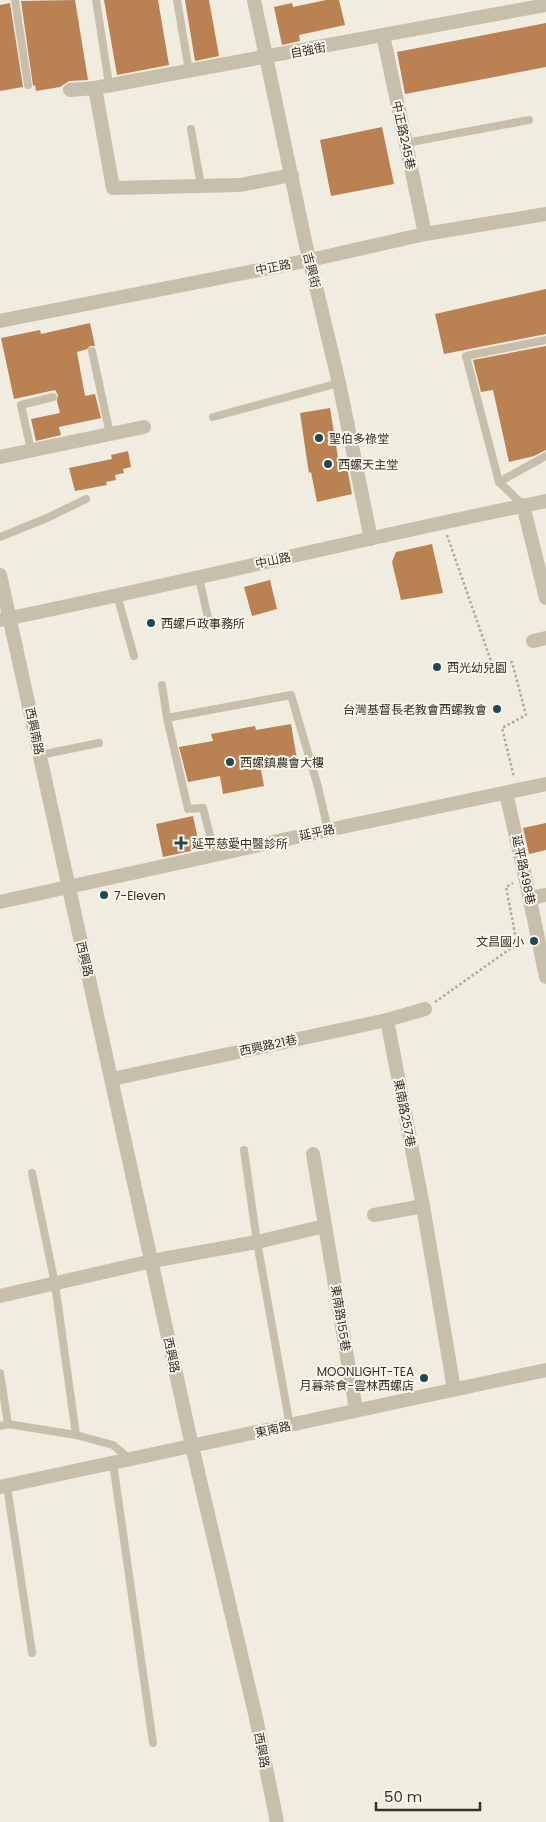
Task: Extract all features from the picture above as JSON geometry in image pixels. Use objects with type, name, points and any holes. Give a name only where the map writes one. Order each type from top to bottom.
[{"type":"street","name":"吉興街","points":[[254,0],[265,58],[339,384],[371,539]]},
{"type":"street","name":"自強街","points":[[70,90],[95,88],[265,58],[546,5]]},
{"type":"street","name":"中正路245巷","points":[[383,36],[425,234]]},
{"type":"street","points":[[95,88],[113,188],[240,185],[292,175]]},
{"type":"street","name":"中正路","points":[[0,321],[310,260],[425,234],[546,214]]},
{"type":"street","points":[[0,457],[144,427]]},
{"type":"street","name":"中山路","points":[[5,619],[442,522],[546,501]]},
{"type":"street","points":[[524,505],[546,598]]},
{"type":"street","name":"西興南路","points":[[0,576],[5,619],[40,755],[69,887]]},
{"type":"street","name":"延平路","points":[[0,902],[546,784]]},
{"type":"street","name":"延平路498巷","points":[[512,792],[525,876],[546,977]]},
{"type":"street","name":"西興路","points":[[69,887],[192,1446],[256,1718],[276,1822]]},
{"type":"street","points":[[530,898],[546,895]]},
{"type":"street","name":"西興路21巷","points":[[112,1079],[387,1020],[424,1009]]},
{"type":"street","name":"東南路257巷","points":[[387,1020],[423,1206],[454,1389]]},
{"type":"street","name":"東南路155巷","points":[[313,1154],[356,1410]]},
{"type":"street","points":[[374,1215],[423,1206]]},
{"type":"street","points":[[0,1296],[152,1261],[257,1242],[325,1226]]},
{"type":"street","name":"東南路","points":[[4,1486],[546,1370]]},
{"type":"lane","points":[[15,0],[28,85]]},
{"type":"lane","points":[[96,0],[110,84]]},
{"type":"lane","points":[[177,0],[189,71]]},
{"type":"lane","points":[[406,143],[529,120]]},
{"type":"lane","points":[[191,129],[201,186]]},
{"type":"lane","points":[[524,505],[499,482],[466,356],[546,340]]},
{"type":"lane","points":[[92,351],[110,434]]},
{"type":"lane","points":[[213,417],[339,384]]},
{"type":"lane","points":[[31,450],[21,405],[54,398]]},
{"type":"lane","points":[[499,482],[546,456]]},
{"type":"lane","points":[[0,537],[47,518],[86,499]]},
{"type":"lane","points":[[198,577],[210,623]]},
{"type":"lane","points":[[117,595],[134,656]]},
{"type":"lane","points":[[162,685],[167,718],[188,809],[203,808],[215,855]]},
{"type":"lane","points":[[167,718],[291,695],[318,787],[328,830]]},
{"type":"lane","points":[[40,755],[99,743]]},
{"type":"lane","points":[[244,1150],[257,1242],[290,1426]]},
{"type":"lane","points":[[32,1173],[55,1284],[76,1435]]},
{"type":"lane","points":[[0,1373],[4,1425],[76,1435],[113,1445],[131,1460]]},
{"type":"lane","points":[[113,1464],[153,1743]]},
{"type":"lane","points":[[4,1486],[32,1653]]},
{"type":"path","points":[[442,522],[492,664],[512,662],[526,715],[502,728],[512,792]]},
{"type":"path","points":[[424,1009],[516,944],[506,887],[525,876]]},
{"type":"building","points":[[75,0],[88,80],[69,81],[60,87],[36,91],[35,85],[33,86],[21,1]]},
{"type":"building","points":[[104,0],[158,0],[169,65],[117,75]]},
{"type":"building","points":[[185,0],[209,0],[219,56],[195,61]]},
{"type":"building","points":[[326,0],[339,0],[345,25],[299,35],[300,41],[282,45],[274,7],[292,3],[293,7]]},
{"type":"building","points":[[10,3],[23,87],[0,91],[0,5]]},
{"type":"building","points":[[546,23],[546,67],[405,94],[397,52]]},
{"type":"building","points":[[382,127],[394,184],[331,196],[320,140]]},
{"type":"building","points":[[546,289],[546,334],[444,354],[435,314]]},
{"type":"building","points":[[90,323],[95,346],[90,346],[77,352],[85,396],[95,394],[101,418],[59,427],[61,435],[36,441],[31,419],[60,413],[57,401],[58,395],[55,390],[14,399],[1,338],[40,330],[41,334]]},
{"type":"building","points":[[546,346],[546,450],[534,456],[509,462],[493,390],[481,392],[473,360]]},
{"type":"building","points":[[330,408],[339,464],[346,462],[352,494],[317,502],[311,472],[309,473],[300,413]]},
{"type":"building","points":[[128,451],[131,467],[123,469],[124,473],[115,475],[116,480],[106,482],[107,485],[75,491],[69,468],[112,459],[111,455]]},
{"type":"building","points":[[432,544],[443,593],[401,600],[392,562],[396,552]]},
{"type":"building","points":[[270,580],[277,609],[252,616],[244,587]]},
{"type":"building","name":"西螺鎮農會大樓","points":[[291,724],[297,759],[260,765],[264,786],[223,794],[220,776],[188,782],[179,747],[213,741],[211,734],[255,726],[256,730]]},
{"type":"building","points":[[193,816],[200,849],[163,857],[156,824]]},
{"type":"building","points":[[546,823],[546,850],[529,854],[523,828]]},
{"type":"place","name":"聖伯多祿堂","points":[[319,438]]},
{"type":"place","name":"西螺天主堂","points":[[328,464]]},
{"type":"place","name":"西螺戶政事務所","points":[[151,623]]},
{"type":"place","name":"西光幼兒園","points":[[437,667]]},
{"type":"place","name":"台灣基督長老教會西螺教會","points":[[497,709]]},
{"type":"place","name":"西螺鎮農會大樓","points":[[230,762]]},
{"type":"place","name":"延平慈愛中醫診所","points":[[181,843]]},
{"type":"place","name":"7-Eleven","points":[[104,895]]},
{"type":"place","name":"文昌國小","points":[[534,941]]},
{"type":"place","name":"MOONLIGHT-TEA 月暮茶食-雲林西螺店","points":[[424,1378]]}]
